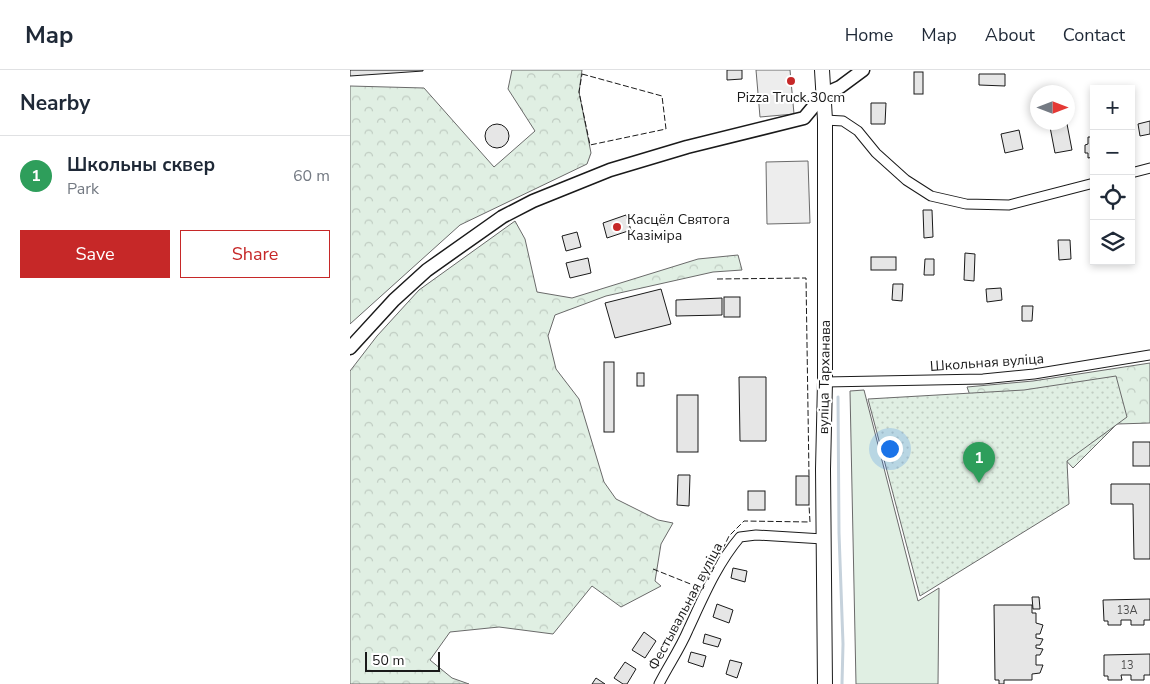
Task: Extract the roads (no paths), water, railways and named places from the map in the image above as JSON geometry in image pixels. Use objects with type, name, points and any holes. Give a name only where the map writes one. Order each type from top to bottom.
[{"type":"main road","name":"вуліца Тарханава","points":[[822,70],[825,120],[823,539],[825,684]]},
{"type":"street","points":[[804,118],[824,94],[840,86],[863,70]]},
{"type":"street","points":[[350,348],[394,300],[427,270],[502,217],[533,201],[618,167],[687,147],[804,118],[843,120],[858,131],[876,153],[906,180],[931,196],[966,204],[1009,205],[1090,185]]},
{"type":"street","points":[[1135,172],[1150,168]]},
{"type":"street","name":"Школьная вуліца","points":[[825,382],[982,379],[1034,374],[1150,355]]},
{"type":"street","name":"Фестывальная вуліца","points":[[658,684],[688,632],[699,604],[728,551],[740,537],[823,539]]},
{"type":"waterway","points":[[838,397],[839,533],[843,644],[842,684]]},
{"type":"place","name":"Pizza Truck.30cm","points":[[791,81]]},
{"type":"place","name":"Касцёл Святога Казіміра","points":[[617,227]]},
{"type":"place","name":"Школьны сквер","points":[[979,483]]}]
